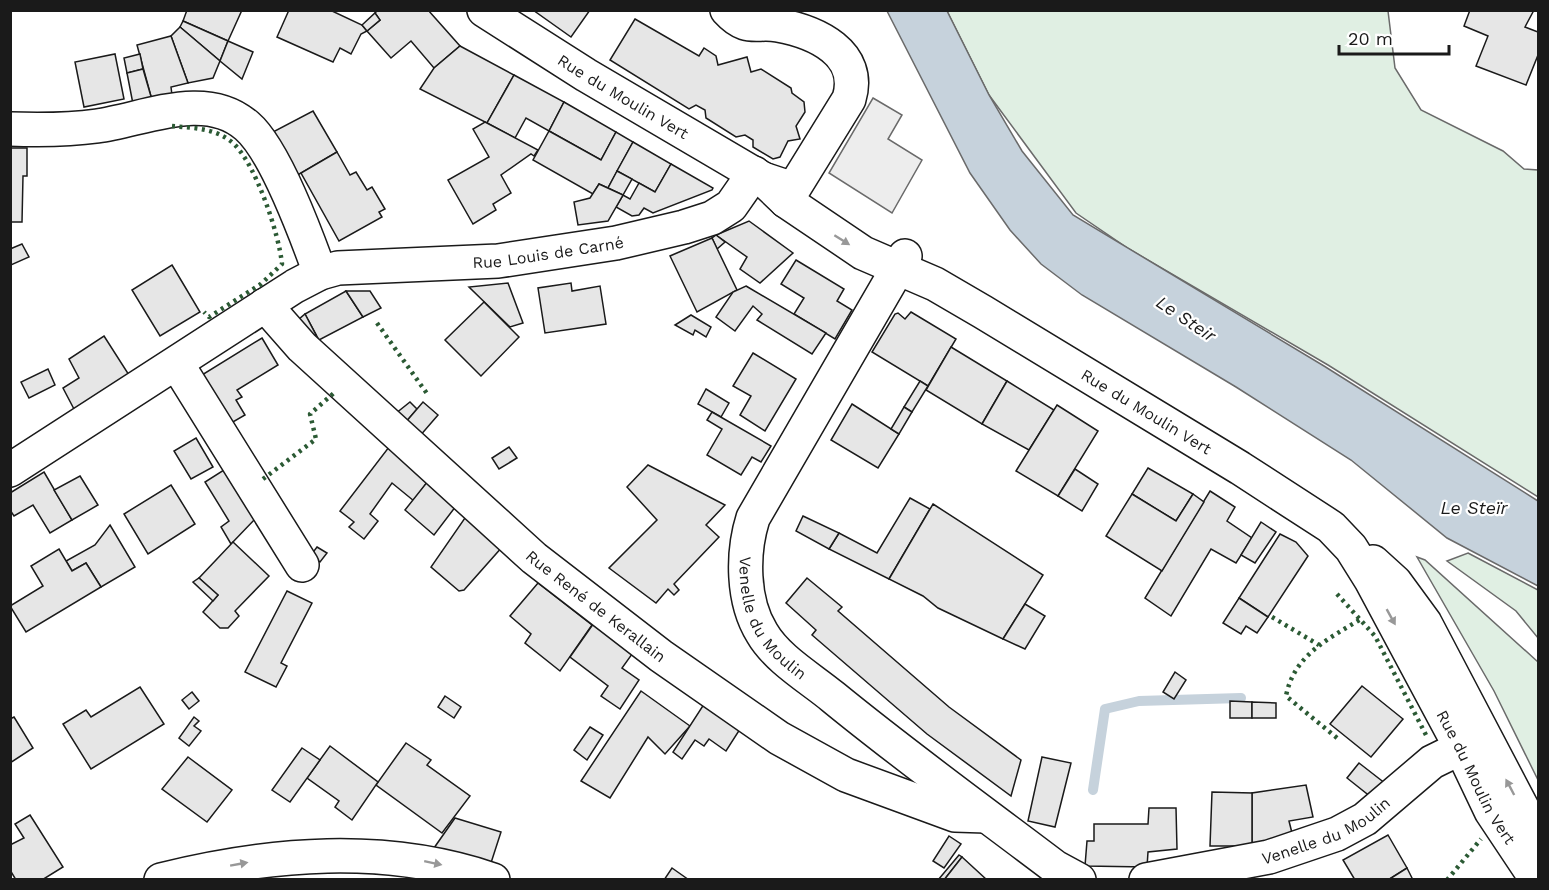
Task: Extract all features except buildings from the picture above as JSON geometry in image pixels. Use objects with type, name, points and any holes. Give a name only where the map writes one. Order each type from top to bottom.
[{"type":"street","name":"Rue du Moulin Vert","points":[[484,10],[585,75],[790,195],[847,217],[901,263],[935,285],[1326,523],[1351,548],[1472,742],[1539,838]]},
{"type":"street","points":[[727,10],[744,23],[760,26],[776,24],[834,45],[841,54],[851,76],[853,87],[849,99],[790,195]]},
{"type":"street","points":[[10,129],[77,129],[178,109],[214,112],[238,120],[254,134],[271,161],[299,219],[320,273]]},
{"type":"street","name":"Rue Louis de Carné","points":[[10,470],[265,305],[320,273],[338,268],[498,261],[616,243],[673,230],[700,222],[722,212],[739,198],[759,176]]},
{"type":"street","name":"Venelle du Moulin","points":[[901,263],[758,507],[750,526],[746,551],[747,585],[755,621],[763,635],[779,653],[881,737],[1055,867],[1078,879]]},
{"type":"street","name":"Rue René de Kerallain","points":[[265,305],[302,346],[534,558],[661,656],[780,738],[828,766],[883,791],[939,810],[967,817],[986,816]]},
{"type":"street","points":[[177,364],[302,565]]},
{"type":"street","name":"Rue du Moulin Vert","points":[[1472,742],[1491,812],[1537,879]]},
{"type":"street","name":"Venelle du Moulin","points":[[1146,879],[1269,857],[1337,834],[1365,819],[1432,762],[1472,742]]},
{"type":"street","points":[[161,879],[267,859],[324,856],[424,861],[493,879]]},
{"type":"green space","points":[[947,11],[1388,11],[1395,68],[1421,110],[1503,151],[1524,169],[1538,170],[1538,497],[1328,365],[1129,249],[1076,213],[989,95]]},
{"type":"green space","points":[[1468,553],[1538,590],[1538,638],[1516,611],[1447,561]]},
{"type":"green space","points":[[1417,557],[1425,560],[1538,662],[1538,780],[1494,691]]},
{"type":"shaded area","points":[[873,98],[902,115],[888,139],[922,160],[892,213],[829,173]]},
{"type":"water","name":"Le Steïr","points":[[887,11],[947,11],[989,95],[1022,151],[1073,215],[1324,366],[1538,501],[1538,586],[1447,538],[1351,460],[1236,387],[1082,295],[1041,264],[1010,230],[970,173]]},
{"type":"waterway","points":[[1093,790],[1105,709],[1139,701],[1241,698]]},
{"type":"hedge","points":[[172,126],[212,132],[234,144],[258,183],[280,251],[282,264],[261,284],[209,317],[204,312]]},
{"type":"hedge","points":[[377,323],[428,395]]},
{"type":"hedge","points":[[263,479],[316,439],[310,414],[335,392]]},
{"type":"hedge","points":[[1337,594],[1375,636],[1427,737]]},
{"type":"hedge","points":[[1272,617],[1319,645]]},
{"type":"hedge","points":[[1337,738],[1286,696],[1296,669],[1305,659],[1325,641],[1361,619]]},
{"type":"hedge","points":[[1447,880],[1481,839]]},
{"type":"water label","name":"Le Steir","points":[[1186,319]]}]
